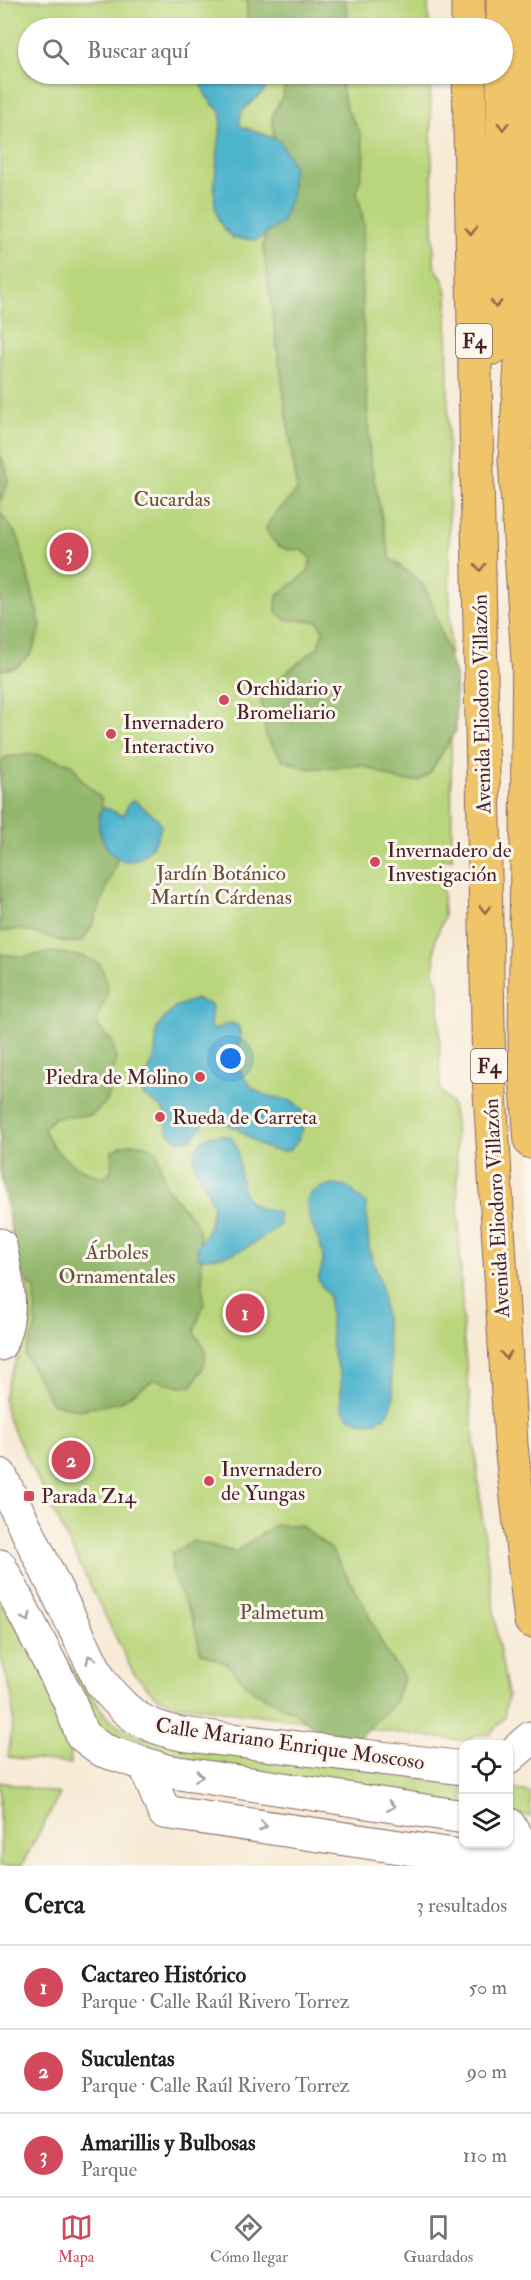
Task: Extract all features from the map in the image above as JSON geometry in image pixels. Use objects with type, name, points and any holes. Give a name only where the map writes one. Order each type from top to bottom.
[{"type":"highway","points":[[468,0],[468,18]]},
{"type":"highway","points":[[503,0],[503,18]]},
{"type":"highway","points":[[528,660],[515,459],[530,236],[531,0]]},
{"type":"highway","name":"Avenida Eliodoro Villazón","points":[[469,84],[489,1075],[511,1445],[531,1621]]},
{"type":"highway","points":[[479,508],[496,303],[502,194],[503,84]]},
{"type":"highway","name":"F4","points":[[528,660],[531,616]]},
{"type":"highway","name":"Avenida Eliodoro Villazón","points":[[528,660],[525,1060],[531,1142]]},
{"type":"street","points":[[0,1245],[9,1293],[9,1318],[0,1344]]},
{"type":"street","name":"Calle Mariano Enrique Moscoso","points":[[0,1475],[101,1682],[122,1707],[139,1721],[154,1728],[181,1734],[459,1767]]},
{"type":"street","name":"Calle Mariano Enrique Moscoso","points":[[0,1566],[69,1700],[82,1735],[102,1750],[166,1770],[459,1816]]},
{"type":"street","points":[[513,1754],[531,1738]]},
{"type":"street","name":"Calle Mariano Enrique Moscoso","points":[[146,1765],[164,1812],[528,1866]]},
{"type":"street","points":[[513,1831],[531,1857]]},
{"type":"green space","name":"Jardín Botánico Martín Cárdenas","points":[[0,0],[428,0],[429,18],[18,18],[18,84],[430,84],[434,266],[444,280],[447,294],[452,859],[441,859],[444,917],[435,940],[434,973],[439,987],[440,1089],[452,1105],[455,1121],[463,1333],[481,1508],[498,1642],[508,1694],[504,1718],[489,1735],[476,1735],[467,1740],[459,1740],[171,1704],[154,1695],[133,1672],[7,1417],[4,1398],[9,1378],[30,1327],[30,1304],[0,1136]]},
{"type":"green space","points":[[247,0],[345,0],[348,18],[248,18]]},
{"type":"green space","points":[[285,84],[342,84],[346,108],[360,132],[365,157],[357,192],[364,223],[361,273],[370,459],[390,558],[422,583],[430,598],[455,675],[456,730],[430,773],[419,781],[400,781],[362,765],[309,769],[283,760],[266,737],[261,701],[272,684],[318,647],[323,631],[318,621],[286,620],[276,612],[277,596],[308,572],[311,558],[302,550],[280,547],[266,529],[272,517],[297,490],[263,245],[277,177],[272,116],[283,95]]},
{"type":"green space","points":[[0,456],[8,478],[0,501]]},
{"type":"green space","points":[[0,512],[19,539],[41,627],[31,654],[16,667],[0,670]]},
{"type":"green space","points":[[34,754],[72,764],[82,780],[101,798],[104,823],[121,850],[93,924],[82,942],[66,942],[20,929],[0,932],[0,762],[6,757]]},
{"type":"green space","name":"Árboles Ornamentales","points":[[52,952],[85,957],[100,964],[106,979],[107,991],[97,1018],[100,1029],[113,1043],[116,1061],[107,1101],[92,1115],[54,1118],[44,1128],[48,1138],[67,1160],[85,1171],[104,1178],[112,1169],[112,1151],[134,1144],[145,1145],[157,1150],[165,1186],[194,1220],[199,1230],[204,1303],[194,1332],[203,1347],[205,1359],[192,1386],[179,1387],[155,1379],[120,1402],[79,1410],[52,1403],[25,1355],[36,1325],[35,1290],[19,1271],[0,1170],[0,954],[24,957]]},
{"type":"green space","name":"Palmetum","points":[[275,1525],[300,1525],[331,1549],[362,1601],[386,1652],[404,1677],[395,1702],[358,1738],[324,1734],[294,1712],[253,1691],[227,1664],[201,1653],[192,1617],[172,1576],[172,1553],[194,1541],[235,1552]]},
{"type":"green space","points":[[0,1584],[67,1722],[71,1764],[8,1757],[13,1722],[12,1695],[0,1655]]},
{"type":"green space","points":[[63,1656],[108,1719],[138,1737],[459,1782],[459,1805],[199,1763],[113,1740],[93,1725]]},
{"type":"green space","points":[[0,1782],[60,1794],[21,1866],[0,1866]]},
{"type":"green space","points":[[513,1790],[530,1792],[531,1817],[513,1814]]},
{"type":"water","points":[[267,84],[262,93],[243,110],[240,126],[279,140],[293,165],[291,197],[281,223],[257,240],[233,238],[222,226],[216,213],[214,186],[221,112],[209,100],[202,85]]},
{"type":"water","points":[[134,800],[157,818],[161,826],[147,852],[141,857],[127,861],[119,859],[108,849],[101,835],[99,819],[104,807],[123,816],[129,803]]},
{"type":"water","points":[[196,999],[212,1005],[210,1026],[213,1030],[230,1023],[237,1025],[240,1036],[238,1064],[243,1076],[252,1087],[261,1094],[289,1100],[303,1112],[304,1126],[290,1150],[277,1151],[266,1148],[230,1125],[219,1122],[205,1122],[192,1139],[178,1141],[167,1131],[162,1108],[144,1096],[142,1088],[155,1056],[157,1027],[175,1007]]},
{"type":"water","points":[[225,1135],[233,1140],[237,1147],[243,1190],[247,1199],[257,1207],[278,1212],[280,1225],[261,1239],[233,1253],[199,1258],[197,1247],[210,1224],[212,1205],[194,1159],[199,1144],[208,1136]]},
{"type":"water","points":[[333,1185],[348,1187],[366,1204],[369,1250],[381,1283],[394,1398],[385,1417],[364,1423],[347,1416],[341,1406],[341,1377],[332,1348],[329,1296],[318,1280],[323,1256],[308,1213],[307,1203],[310,1195],[318,1189]]},
{"type":"place","name":"Amarillis y Bulbosas","points":[[69,552]]},
{"type":"place","name":"Orchidario y Bromeliario","points":[[224,700]]},
{"type":"place","name":"Invernadero Interactivo","points":[[111,734]]},
{"type":"place","name":"Invernadero de Investigación","points":[[375,862]]},
{"type":"place","name":"Piedra de Molino","points":[[200,1077]]},
{"type":"place","name":"Rueda de Carreta","points":[[160,1117]]},
{"type":"place","name":"Cactareo Histórico","points":[[245,1313]]},
{"type":"place","name":"Suculentas","points":[[71,1460]]},
{"type":"place","name":"Invernadero de Yungas","points":[[209,1481]]},
{"type":"place","name":"Parada Z14","points":[[29,1496]]},
{"type":"park label","name":"Cucardas","points":[[172,499]]}]
